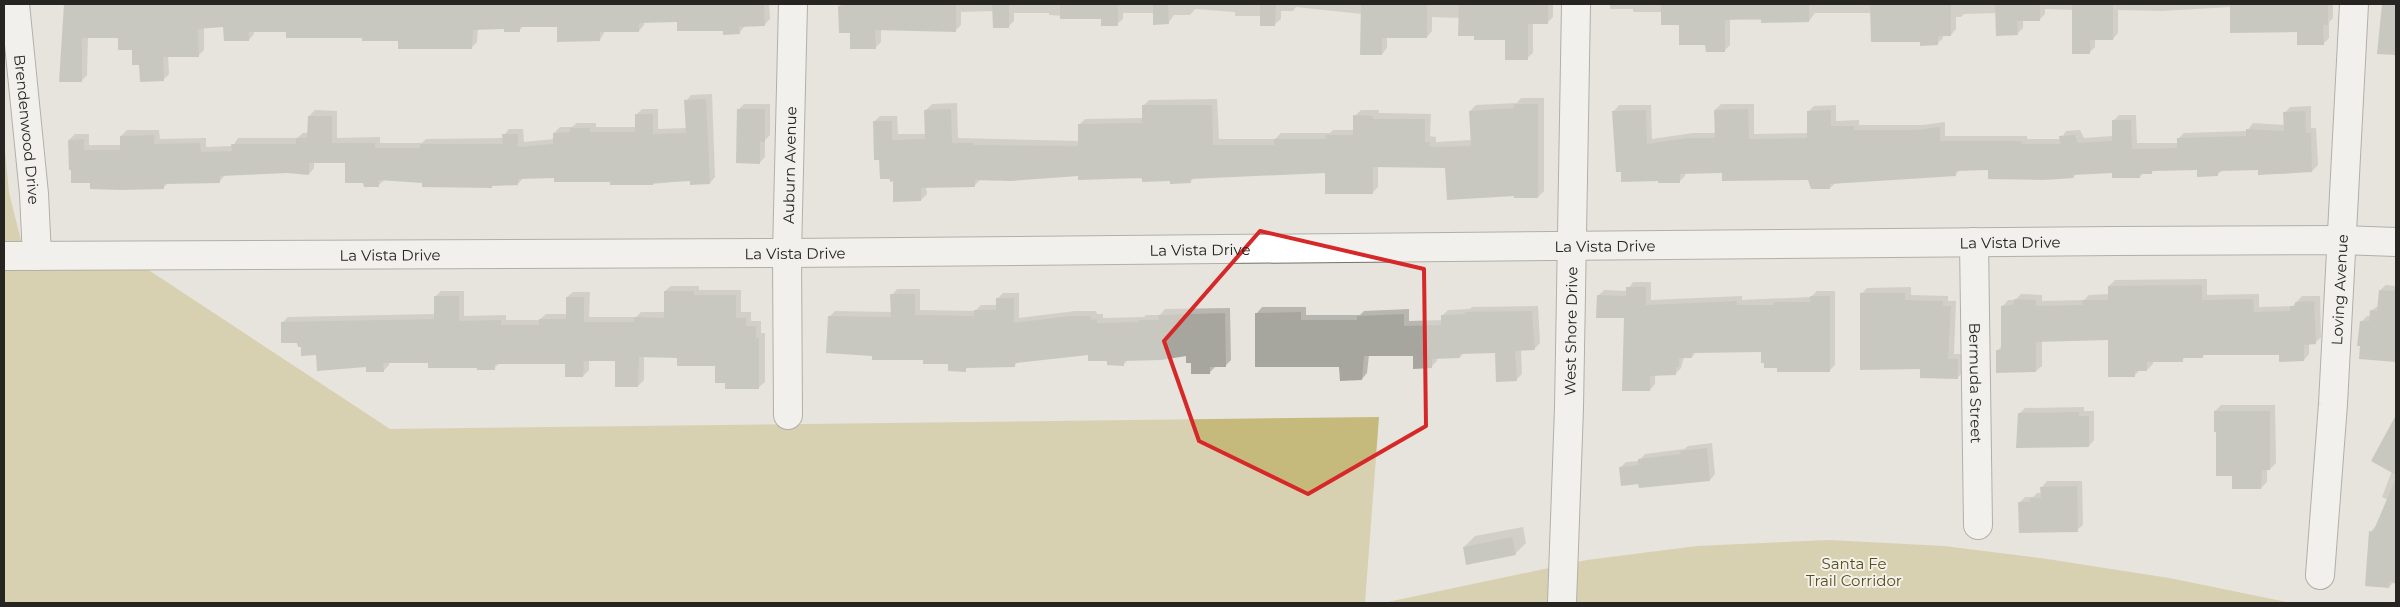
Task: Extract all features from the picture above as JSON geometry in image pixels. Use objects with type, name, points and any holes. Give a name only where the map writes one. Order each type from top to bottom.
[{"type":"street","name":"Brendenwood Drive","points":[[15,4],[34,194],[37,256]]},
{"type":"street","name":"Auburn Avenue","points":[[788,415],[787,253],[793,4]]},
{"type":"street","name":"West Shore Drive","points":[[1562,600],[1569,408],[1576,4]]},
{"type":"street","name":"Loving Avenue","points":[[2320,575],[2333,404],[2354,4]]},
{"type":"street","name":"La Vista Drive","points":[[4,256],[787,253],[1974,242],[2341,240],[2396,242]]},
{"type":"street","name":"Bermuda Street","points":[[1974,242],[1978,525]]},
{"type":"highlighted area","points":[[1260,231],[1424,269],[1426,426],[1308,494],[1199,441],[1164,341]]},
{"type":"green space","points":[[4,140],[9,193],[28,268],[144,267],[390,429],[1379,417],[1365,603],[4,603]]},
{"type":"green space","name":"Santa Fe Trail Corridor","points":[[1829,540],[1944,546],[2047,559],[2169,578],[2292,603],[1383,603],[1587,560],[1697,546]]},
{"type":"building","points":[[64,4],[764,4],[765,26],[739,27],[740,34],[723,35],[723,31],[677,31],[677,22],[639,23],[639,32],[600,32],[600,41],[557,42],[557,27],[520,27],[520,32],[504,32],[504,29],[473,30],[472,49],[398,49],[398,41],[362,41],[362,38],[286,38],[286,32],[249,32],[249,41],[224,41],[223,27],[198,29],[199,57],[163,57],[164,81],[140,82],[139,65],[132,65],[132,50],[118,50],[118,38],[82,38],[82,82],[59,82]]},
{"type":"building","points":[[854,4],[956,4],[956,32],[875,30],[876,49],[850,49],[850,33],[839,33],[838,6]]},
{"type":"building","points":[[992,4],[1009,4],[1009,28],[993,28]]},
{"type":"building","points":[[1060,4],[1118,4],[1118,26],[1101,26],[1101,19],[1060,19]]},
{"type":"building","points":[[1153,4],[1168,4],[1169,24],[1153,25]]},
{"type":"building","points":[[1260,4],[1276,4],[1275,26],[1260,26]]},
{"type":"building","points":[[1361,4],[1427,4],[1427,38],[1382,38],[1382,55],[1360,55]]},
{"type":"building","points":[[1459,4],[1548,4],[1548,24],[1528,24],[1528,60],[1505,60],[1505,40],[1474,40],[1474,36],[1458,36]]},
{"type":"building","points":[[1661,4],[1809,4],[1809,22],[1761,23],[1761,19],[1725,20],[1725,52],[1706,52],[1705,45],[1679,45],[1679,25],[1661,25]]},
{"type":"building","points":[[1870,4],[1951,4],[1951,36],[1938,36],[1938,45],[1920,46],[1920,42],[1871,42]]},
{"type":"building","points":[[1995,4],[2040,4],[2040,21],[2017,21],[2018,35],[1996,36]]},
{"type":"building","points":[[2072,4],[2113,4],[2113,40],[2090,40],[2090,54],[2072,54]]},
{"type":"building","points":[[2230,4],[2328,5],[2328,25],[2323,25],[2324,45],[2297,45],[2297,32],[2230,33]]},
{"type":"building","points":[[2382,4],[2396,4],[2396,55],[2377,54]]},
{"type":"building","points":[[706,99],[710,184],[690,185],[690,181],[653,183],[653,185],[610,185],[610,182],[554,182],[554,178],[518,179],[518,185],[492,186],[492,188],[422,187],[422,183],[379,180],[379,187],[364,187],[363,183],[345,183],[345,163],[309,163],[309,175],[287,173],[220,176],[220,183],[164,184],[164,189],[121,190],[90,189],[90,183],[71,183],[71,170],[69,170],[68,140],[84,139],[84,150],[120,150],[120,136],[154,135],[154,144],[200,143],[201,152],[232,151],[231,144],[296,144],[296,138],[307,138],[308,116],[332,116],[332,143],[375,143],[375,148],[420,148],[420,144],[503,144],[502,134],[518,134],[518,147],[553,144],[553,133],[570,132],[570,128],[590,128],[590,132],[635,132],[635,114],[653,114],[653,134],[686,133],[684,100]]},
{"type":"building","points":[[1514,104],[1538,104],[1538,198],[1514,198],[1514,196],[1447,200],[1445,168],[1373,167],[1373,194],[1325,194],[1325,173],[1190,179],[1191,183],[1170,184],[1170,181],[1142,182],[1142,178],[1078,180],[1078,176],[1010,181],[975,180],[975,187],[921,188],[921,201],[893,202],[893,181],[890,182],[890,179],[880,179],[879,160],[874,160],[873,121],[892,121],[892,140],[925,139],[924,110],[951,109],[952,143],[974,143],[974,145],[1078,146],[1078,124],[1142,123],[1142,105],[1212,105],[1213,145],[1274,145],[1274,139],[1326,139],[1326,135],[1353,135],[1353,115],[1373,116],[1373,119],[1425,119],[1425,142],[1430,142],[1430,147],[1471,146],[1469,111],[1514,108]]},
{"type":"building","points":[[737,109],[765,109],[765,142],[760,142],[760,164],[736,163]]},
{"type":"building","points":[[1748,109],[1749,139],[1807,138],[1807,111],[1831,110],[1831,126],[1854,126],[1854,130],[1916,130],[1940,127],[1940,141],[2021,141],[2022,144],[2060,144],[2059,136],[2075,135],[2078,143],[2112,141],[2112,120],[2131,120],[2132,149],[2177,148],[2177,138],[2246,136],[2246,129],[2284,131],[2283,112],[2305,111],[2306,133],[2311,133],[2312,172],[2258,175],[2258,170],[2218,171],[2218,176],[2197,177],[2197,170],[2152,171],[2152,174],[2140,174],[2140,178],[2112,178],[2112,173],[2073,175],[2074,178],[2043,180],[1988,179],[1988,170],[1955,171],[1956,176],[1830,184],[1830,189],[1811,189],[1808,180],[1722,181],[1722,173],[1680,174],[1680,183],[1658,183],[1658,181],[1621,182],[1621,172],[1616,172],[1612,111],[1646,110],[1647,144],[1687,138],[1715,138],[1714,110]]},
{"type":"building","points":[[2202,285],[2202,300],[2253,299],[2254,312],[2290,311],[2290,306],[2295,306],[2295,302],[2314,301],[2316,344],[2304,345],[2304,361],[2279,362],[2279,355],[2203,355],[2203,358],[2183,358],[2183,362],[2147,362],[2147,371],[2135,371],[2135,377],[2108,377],[2108,340],[2036,342],[2036,372],[1996,373],[1996,350],[2001,350],[2001,306],[2013,305],[2014,299],[2036,300],[2036,306],[2083,305],[2082,300],[2108,300],[2108,286]]},
{"type":"building","points":[[1626,287],[1646,287],[1646,305],[1737,301],[1737,305],[1774,305],[1774,302],[1810,302],[1810,296],[1830,296],[1830,372],[1777,372],[1777,368],[1764,368],[1764,363],[1761,363],[1761,352],[1692,353],[1692,358],[1679,358],[1679,367],[1676,367],[1676,375],[1650,376],[1650,391],[1622,391],[1624,318],[1596,318],[1597,295],[1626,296]]},
{"type":"building","points":[[2379,290],[2396,291],[2396,362],[2359,359],[2360,346],[2357,346],[2360,321],[2369,321],[2370,310],[2377,311]]},
{"type":"building","points":[[664,291],[694,291],[694,295],[736,295],[736,318],[746,318],[746,326],[756,326],[756,338],[759,338],[759,389],[725,389],[725,383],[715,383],[715,366],[677,366],[677,358],[639,357],[638,387],[615,387],[615,361],[584,361],[583,377],[565,377],[565,364],[495,364],[495,370],[477,370],[477,368],[428,368],[428,363],[383,363],[384,372],[366,372],[366,367],[317,371],[316,355],[301,356],[301,347],[298,347],[297,343],[281,343],[281,322],[434,319],[434,296],[459,296],[459,321],[501,320],[501,325],[539,325],[539,319],[566,319],[566,297],[584,297],[584,322],[634,322],[634,317],[664,318]]},
{"type":"building","points":[[1860,293],[1905,293],[1905,300],[1943,301],[1943,306],[1951,306],[1948,359],[1958,359],[1958,379],[1920,378],[1920,369],[1860,370]]},
{"type":"building","points":[[890,294],[915,294],[915,315],[974,316],[974,310],[996,310],[996,298],[1014,298],[1014,323],[1069,316],[1091,316],[1091,320],[1097,319],[1097,323],[1139,322],[1139,320],[1159,320],[1158,315],[1225,313],[1226,367],[1210,367],[1210,374],[1191,374],[1191,363],[1186,363],[1186,356],[1161,360],[1124,361],[1124,366],[1107,365],[1107,361],[1088,361],[1088,355],[1015,363],[1015,367],[966,368],[966,372],[948,371],[948,364],[923,364],[923,360],[872,360],[872,356],[826,353],[828,316],[891,317]]},
{"type":"building","points":[[1532,311],[1535,350],[1515,351],[1517,381],[1496,382],[1495,353],[1460,354],[1460,358],[1432,359],[1432,368],[1413,369],[1413,356],[1364,356],[1362,380],[1340,381],[1339,367],[1255,367],[1255,313],[1301,312],[1301,320],[1357,320],[1357,316],[1404,314],[1404,326],[1441,325],[1441,315],[1465,314],[1465,312]]},
{"type":"building","points":[[2214,411],[2270,411],[2270,470],[2262,470],[2261,489],[2232,489],[2232,476],[2216,476]]},
{"type":"building","points":[[2079,412],[2079,416],[2089,416],[2089,447],[2016,448],[2018,413]]},
{"type":"building","points":[[2396,415],[2396,475],[2371,461]]},
{"type":"building","points":[[1707,448],[1710,481],[1639,488],[1638,484],[1621,486],[1619,467],[1638,465],[1638,459],[1681,454],[1680,451]]},
{"type":"building","points":[[2396,478],[2396,584],[2390,581],[2389,588],[2365,586],[2369,531],[2373,532]]},
{"type":"building","points":[[2077,486],[2078,532],[2019,533],[2018,502],[2030,502],[2030,498],[2041,498],[2040,487]]},
{"type":"building","points":[[1512,537],[1516,555],[1466,565],[1463,547]]}]
